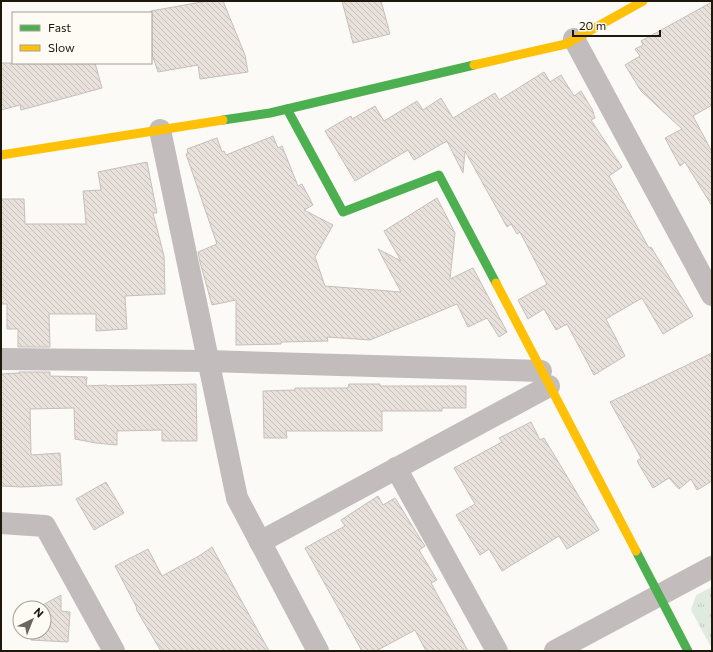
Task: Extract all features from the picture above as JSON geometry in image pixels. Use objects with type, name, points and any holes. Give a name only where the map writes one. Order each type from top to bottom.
[{"type":"street","points":[[1,155],[270,113],[566,44],[643,1]]},
{"type":"street","points":[[574,39],[712,296]]},
{"type":"street","points":[[287,109],[343,212],[439,175],[688,651]]},
{"type":"street","points":[[160,130],[237,498],[318,651]]},
{"type":"street","points":[[1,359],[208,361],[545,378]]},
{"type":"street","points":[[260,542],[396,468],[545,378]]},
{"type":"street","points":[[396,468],[497,651]]},
{"type":"street","points":[[1,523],[45,526],[114,651]]},
{"type":"street","points":[[556,651],[712,567]]},
{"type":"green space","points":[[712,587],[712,649],[691,610],[696,595]]},
{"type":"building","points":[[207,1],[223,1],[245,55],[248,72],[200,79],[198,65],[158,72],[152,54],[151,11]]},
{"type":"building","points":[[342,1],[381,1],[390,34],[353,43]]},
{"type":"building","points":[[712,2],[712,105],[693,116],[712,152],[712,206],[685,162],[680,166],[665,138],[682,129],[641,91],[625,65],[640,56],[635,49],[643,45],[641,41]]},
{"type":"building","points":[[1,63],[95,64],[102,88],[21,110],[20,105],[1,110]]},
{"type":"building","points":[[544,72],[550,82],[561,75],[574,96],[581,91],[592,109],[595,118],[591,120],[622,167],[609,176],[649,248],[651,247],[693,316],[663,334],[642,298],[606,319],[625,356],[594,375],[567,324],[556,330],[544,309],[528,319],[518,300],[547,284],[520,232],[517,234],[511,224],[507,227],[465,151],[463,173],[447,141],[414,160],[408,150],[355,181],[325,131],[351,116],[352,119],[375,106],[384,121],[417,101],[423,110],[441,98],[453,118],[495,93],[499,100]]},
{"type":"building","points":[[273,136],[278,148],[282,146],[298,186],[302,184],[313,205],[304,210],[333,225],[315,257],[325,286],[401,292],[378,249],[401,261],[384,231],[437,198],[455,233],[450,279],[473,268],[507,332],[499,337],[487,318],[468,327],[457,304],[370,340],[327,337],[328,341],[236,345],[236,300],[212,305],[200,262],[198,252],[217,244],[186,154],[188,154],[187,149],[217,138],[222,152],[224,151],[226,155]]},
{"type":"building","points":[[147,162],[157,213],[153,213],[164,256],[165,294],[125,296],[127,329],[96,331],[96,314],[49,314],[50,347],[18,347],[18,329],[7,329],[7,304],[1,304],[1,199],[24,199],[25,224],[86,224],[83,191],[101,190],[98,172]]},
{"type":"building","points":[[712,353],[712,481],[697,490],[691,479],[679,489],[669,478],[653,488],[637,461],[641,458],[610,402]]},
{"type":"building","points":[[19,372],[50,372],[50,376],[87,377],[86,386],[196,384],[197,441],[162,441],[162,430],[117,431],[117,445],[75,439],[74,408],[30,409],[31,455],[60,453],[62,485],[23,487],[1,486],[1,374]]},
{"type":"building","points":[[349,384],[380,384],[380,386],[466,386],[466,408],[442,408],[442,411],[382,411],[382,431],[286,431],[287,438],[264,438],[263,391],[295,390],[295,388],[348,388]]},
{"type":"building","points":[[531,422],[540,440],[544,438],[599,530],[567,549],[559,536],[502,571],[489,549],[480,555],[456,515],[475,504],[454,468],[502,442],[499,438]]},
{"type":"building","points":[[106,482],[124,513],[94,530],[76,499]]},
{"type":"building","points":[[378,496],[383,505],[395,498],[425,546],[419,550],[437,580],[431,583],[468,651],[426,651],[415,630],[376,651],[362,651],[305,548],[345,526],[341,520]]},
{"type":"building","points":[[212,547],[269,651],[161,651],[136,609],[137,608],[115,566],[148,549],[162,576],[199,556]]},
{"type":"building","points":[[61,595],[61,611],[70,612],[68,642],[31,640],[52,640],[52,600]]},
{"type":"traffic: fast","points":[[223,120],[270,113],[474,65]]},
{"type":"traffic: fast","points":[[287,109],[343,212],[439,175],[496,283]]},
{"type":"traffic: fast","points":[[636,551],[688,651]]},
{"type":"traffic: slow","points":[[474,65],[566,44],[643,1]]},
{"type":"traffic: slow","points":[[1,155],[223,120]]},
{"type":"traffic: slow","points":[[496,283],[636,551]]}]
